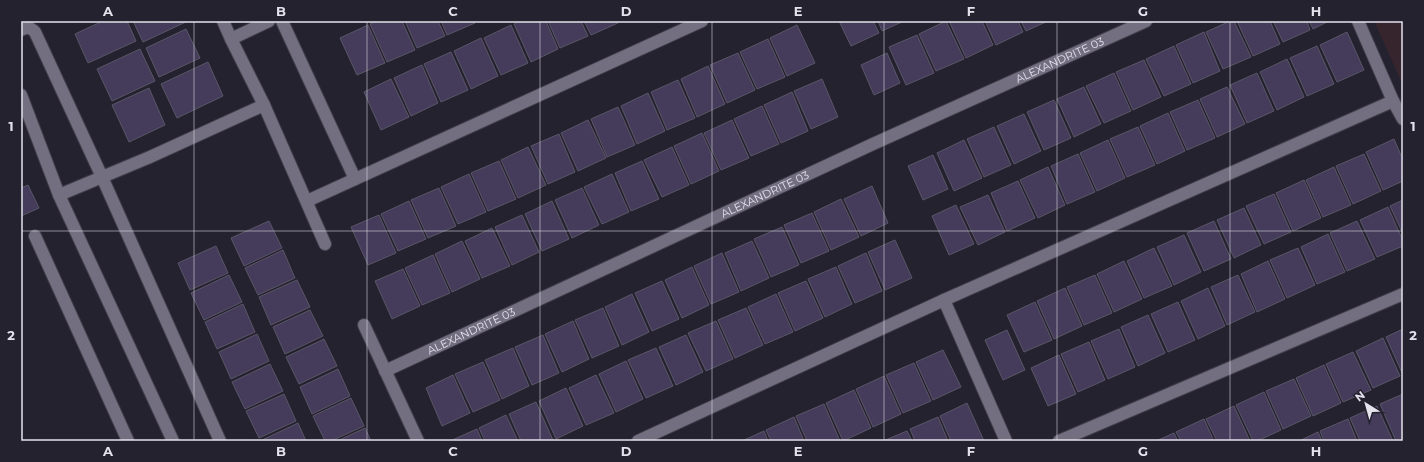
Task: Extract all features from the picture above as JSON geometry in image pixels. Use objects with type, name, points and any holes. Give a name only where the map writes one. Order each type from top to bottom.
[{"type":"street","points":[[223,21],[264,106],[325,244]]},
{"type":"street","points":[[230,38],[269,21]]},
{"type":"street","points":[[282,21],[355,179]]},
{"type":"street","points":[[307,201],[702,21]]},
{"type":"street","name":"ALEXANDRITE 03","points":[[385,371],[866,148],[1146,21]]},
{"type":"street","points":[[1358,21],[1393,101],[1403,119]]},
{"type":"street","points":[[21,30],[30,28],[34,32],[102,177],[220,441]]},
{"type":"street","points":[[21,95],[59,195],[174,441]]},
{"type":"street","points":[[638,441],[944,300],[1393,101]]},
{"type":"street","points":[[59,195],[150,157],[264,106]]},
{"type":"street","points":[[35,236],[128,441]]},
{"type":"street","points":[[1059,441],[1403,294]]},
{"type":"street","points":[[944,300],[1006,441]]},
{"type":"street","points":[[364,325],[418,441]]},
{"type":"shaded area","points":[[1374,21],[1403,21],[1403,85]]},
{"type":"building","points":[[103,21],[127,21],[136,41],[88,63],[75,34]]},
{"type":"building","points":[[133,21],[188,21],[143,42]]},
{"type":"building","points":[[377,21],[402,21],[415,50],[387,62],[370,24]]},
{"type":"building","points":[[405,21],[438,21],[445,36],[417,48]]},
{"type":"building","points":[[441,21],[474,21],[475,23],[447,35]]},
{"type":"building","points":[[520,21],[546,21],[558,49],[531,62],[514,24]]},
{"type":"building","points":[[548,21],[581,21],[588,36],[560,48]]},
{"type":"building","points":[[584,21],[617,21],[618,23],[591,35]]},
{"type":"building","points":[[839,21],[873,21],[879,33],[851,46]]},
{"type":"building","points":[[878,21],[904,21],[882,31]]},
{"type":"building","points":[[946,21],[964,59],[936,71],[919,34]]},
{"type":"building","points":[[949,21],[982,21],[993,45],[966,58]]},
{"type":"building","points":[[985,21],[1018,21],[1023,32],[996,45]]},
{"type":"building","points":[[1021,21],[1048,21],[1026,31]]},
{"type":"building","points":[[1230,21],[1234,21],[1251,57],[1223,69],[1206,32]]},
{"type":"building","points":[[1237,21],[1270,21],[1280,44],[1253,56]]},
{"type":"building","points":[[1273,21],[1307,21],[1310,30],[1283,42]]},
{"type":"building","points":[[1309,21],[1329,21],[1313,29]]},
{"type":"building","points":[[368,25],[385,63],[357,75],[340,38]]},
{"type":"building","points":[[511,25],[528,63],[501,75],[484,38]]},
{"type":"building","points":[[797,25],[815,63],[787,76],[770,38]]},
{"type":"building","points":[[186,29],[200,58],[159,77],[146,48]]},
{"type":"building","points":[[1204,32],[1220,71],[1193,83],[1176,45]]},
{"type":"building","points":[[1347,32],[1364,70],[1337,82],[1320,45]]},
{"type":"building","points":[[917,35],[934,73],[906,85],[889,47]]},
{"type":"building","points":[[481,38],[498,76],[471,89],[454,51]]},
{"type":"building","points":[[768,39],[785,77],[757,89],[740,52]]},
{"type":"building","points":[[1174,46],[1191,84],[1164,96],[1146,59]]},
{"type":"building","points":[[1317,46],[1334,84],[1307,96],[1290,58]]},
{"type":"building","points":[[140,49],[155,81],[112,101],[97,69]]},
{"type":"building","points":[[451,52],[468,90],[441,102],[424,64]]},
{"type":"building","points":[[738,53],[755,90],[727,103],[710,65]]},
{"type":"building","points":[[887,53],[900,83],[874,95],[861,65]]},
{"type":"building","points":[[1287,59],[1304,97],[1277,110],[1260,72]]},
{"type":"building","points":[[1144,60],[1161,97],[1133,110],[1116,72]]},
{"type":"building","points":[[208,62],[223,96],[177,118],[161,84]]},
{"type":"building","points":[[422,65],[438,103],[411,116],[394,78]]},
{"type":"building","points":[[708,66],[725,104],[697,117],[681,79]]},
{"type":"building","points":[[1114,73],[1131,111],[1104,123],[1086,86]]},
{"type":"building","points":[[1257,73],[1274,111],[1247,123],[1230,85]]},
{"type":"building","points":[[391,79],[409,117],[381,130],[364,92]]},
{"type":"building","points":[[822,79],[838,117],[811,129],[794,91]]},
{"type":"building","points":[[678,80],[695,118],[667,130],[651,92]]},
{"type":"building","points":[[1084,87],[1101,124],[1074,137],[1057,99]]},
{"type":"building","points":[[1227,87],[1245,124],[1217,137],[1200,99]]},
{"type":"building","points":[[149,88],[165,125],[129,142],[112,105]]},
{"type":"building","points":[[792,92],[808,131],[781,143],[764,105]]},
{"type":"building","points":[[648,93],[665,131],[637,144],[621,106]]},
{"type":"building","points":[[1054,100],[1071,138],[1044,150],[1027,112]]},
{"type":"building","points":[[1198,100],[1215,138],[1187,150],[1170,112]]},
{"type":"building","points":[[762,106],[779,144],[751,156],[734,119]]},
{"type":"building","points":[[618,107],[635,145],[607,157],[591,119]]},
{"type":"building","points":[[1168,113],[1185,151],[1157,164],[1140,126]]},
{"type":"building","points":[[1024,114],[1041,151],[1014,164],[997,126]]},
{"type":"building","points":[[588,120],[606,158],[578,171],[561,133]]},
{"type":"building","points":[[732,120],[749,158],[721,170],[704,133]]},
{"type":"building","points":[[994,127],[1011,165],[984,177],[967,139]]},
{"type":"building","points":[[1138,127],[1155,165],[1127,177],[1110,139]]},
{"type":"building","points":[[702,133],[719,171],[691,184],[674,146]]},
{"type":"building","points":[[559,134],[575,172],[548,184],[531,146]]},
{"type":"building","points":[[1394,139],[1403,160],[1403,181],[1383,190],[1366,152]]},
{"type":"building","points":[[964,140],[982,178],[954,191],[937,153]]},
{"type":"building","points":[[1108,140],[1125,178],[1097,191],[1080,153]]},
{"type":"building","points":[[528,147],[546,185],[518,198],[501,160]]},
{"type":"building","points":[[672,147],[689,185],[662,197],[644,160]]},
{"type":"building","points":[[1078,154],[1095,192],[1067,204],[1051,166]]},
{"type":"building","points":[[1364,154],[1381,191],[1353,204],[1336,166]]},
{"type":"building","points":[[933,155],[948,189],[923,200],[908,166]]},
{"type":"building","points":[[499,161],[516,199],[488,211],[471,173]]},
{"type":"building","points":[[642,161],[659,199],[631,211],[615,173]]},
{"type":"building","points":[[1048,167],[1065,205],[1038,218],[1020,180]]},
{"type":"building","points":[[1334,167],[1351,205],[1323,217],[1306,180]]},
{"type":"building","points":[[469,174],[486,212],[458,224],[441,187]]},
{"type":"building","points":[[612,174],[629,212],[602,224],[584,187]]},
{"type":"building","points":[[1304,180],[1321,218],[1293,231],[1276,193]]},
{"type":"building","points":[[1018,181],[1035,218],[1007,231],[991,193]]},
{"type":"building","points":[[28,185],[39,208],[21,216],[21,188]]},
{"type":"building","points":[[872,186],[888,223],[861,236],[844,199]]},
{"type":"building","points":[[439,188],[456,226],[428,238],[411,200]]},
{"type":"building","points":[[582,188],[599,225],[572,238],[555,200]]},
{"type":"building","points":[[1274,194],[1291,232],[1264,244],[1246,206]]},
{"type":"building","points":[[988,195],[1005,232],[978,245],[960,207]]},
{"type":"building","points":[[841,199],[859,237],[831,250],[814,212]]},
{"type":"building","points":[[1403,200],[1403,234],[1390,206]]},
{"type":"building","points":[[409,201],[426,239],[398,251],[381,214]]},
{"type":"building","points":[[552,201],[569,239],[542,251],[525,214]]},
{"type":"building","points":[[956,205],[974,244],[949,255],[932,216]]},
{"type":"building","points":[[1388,207],[1403,241],[1403,246],[1377,257],[1360,220]]},
{"type":"building","points":[[1244,208],[1261,245],[1234,258],[1217,220]]},
{"type":"building","points":[[812,213],[829,251],[801,263],[784,225]]},
{"type":"building","points":[[379,215],[396,253],[368,265],[351,227]]},
{"type":"building","points":[[522,215],[539,252],[512,265],[495,227]]},
{"type":"building","points":[[269,221],[282,248],[244,266],[231,238]]},
{"type":"building","points":[[1214,221],[1231,259],[1204,271],[1187,233]]},
{"type":"building","points":[[1357,221],[1375,259],[1347,271],[1330,233]]},
{"type":"building","points":[[782,227],[799,265],[771,277],[754,239]]},
{"type":"building","points":[[492,228],[510,266],[482,278],[465,241]]},
{"type":"building","points":[[1328,234],[1345,272],[1317,284],[1301,247]]},
{"type":"building","points":[[1184,235],[1201,272],[1174,285],[1157,247]]},
{"type":"building","points":[[895,240],[912,278],[885,290],[868,252]]},
{"type":"building","points":[[462,241],[480,279],[452,292],[435,254]]},
{"type":"building","points":[[752,241],[769,278],[741,291],[725,253]]},
{"type":"building","points":[[216,246],[228,273],[190,290],[178,263]]},
{"type":"building","points":[[1154,248],[1172,286],[1144,298],[1127,261]]},
{"type":"building","points":[[1298,248],[1315,285],[1287,298],[1270,260]]},
{"type":"building","points":[[283,250],[295,278],[258,295],[245,268]]},
{"type":"building","points":[[722,253],[739,292],[711,304],[694,266]]},
{"type":"building","points":[[866,253],[882,291],[855,303],[838,266]]},
{"type":"building","points":[[433,255],[450,293],[422,305],[405,268]]},
{"type":"building","points":[[1124,261],[1142,299],[1114,312],[1097,274]]},
{"type":"building","points":[[1268,261],[1285,299],[1257,312],[1241,274]]},
{"type":"building","points":[[692,267],[709,305],[682,318],[665,280]]},
{"type":"building","points":[[836,267],[852,304],[825,317],[808,279]]},
{"type":"building","points":[[403,269],[420,306],[392,319],[375,281]]},
{"type":"building","points":[[229,275],[242,302],[204,320],[191,293]]},
{"type":"building","points":[[1095,275],[1112,313],[1084,325],[1067,287]]},
{"type":"building","points":[[1238,275],[1255,312],[1227,325],[1211,287]]},
{"type":"building","points":[[297,280],[310,307],[271,325],[259,297]]},
{"type":"building","points":[[662,281],[679,319],[652,331],[635,293]]},
{"type":"building","points":[[806,281],[823,318],[795,331],[778,293]]},
{"type":"building","points":[[1065,288],[1082,326],[1054,339],[1037,301]]},
{"type":"building","points":[[1208,288],[1225,326],[1198,339],[1181,301]]},
{"type":"building","points":[[632,294],[649,332],[622,345],[605,307]]},
{"type":"building","points":[[776,294],[793,332],[765,344],[748,307]]},
{"type":"building","points":[[1035,302],[1052,340],[1024,352],[1007,315]]},
{"type":"building","points":[[1178,302],[1195,340],[1168,352],[1151,314]]},
{"type":"building","points":[[243,304],[255,332],[217,349],[205,322]]},
{"type":"building","points":[[603,308],[619,346],[592,358],[575,320]]},
{"type":"building","points":[[746,308],[763,345],[735,358],[718,320]]},
{"type":"building","points":[[310,310],[323,336],[285,354],[273,327]]},
{"type":"building","points":[[1148,315],[1165,353],[1138,366],[1121,327]]},
{"type":"building","points":[[573,321],[589,359],[562,372],[545,334]]},
{"type":"building","points":[[716,321],[733,359],[706,371],[688,333]]},
{"type":"building","points":[[1119,329],[1135,367],[1108,379],[1091,341]]},
{"type":"building","points":[[1403,329],[1403,375],[1386,337]]},
{"type":"building","points":[[1007,330],[1025,370],[1003,380],[985,340]]},
{"type":"building","points":[[257,334],[269,361],[231,379],[219,352]]},
{"type":"building","points":[[543,335],[559,373],[532,385],[515,347]]},
{"type":"building","points":[[686,335],[703,372],[676,385],[659,347]]},
{"type":"building","points":[[1383,338],[1400,376],[1373,388],[1356,351]]},
{"type":"building","points":[[324,339],[337,366],[299,384],[286,357]]},
{"type":"building","points":[[1089,342],[1105,380],[1078,392],[1061,354]]},
{"type":"building","points":[[513,348],[529,386],[502,399],[485,360]]},
{"type":"building","points":[[656,348],[673,386],[646,398],[628,360]]},
{"type":"building","points":[[943,350],[961,387],[933,400],[916,362]]},
{"type":"building","points":[[1353,352],[1371,390],[1343,402],[1326,364]]},
{"type":"building","points":[[1059,355],[1076,394],[1048,406],[1031,368]]},
{"type":"building","points":[[626,361],[643,399],[616,412],[599,374]]},
{"type":"building","points":[[483,362],[500,400],[473,412],[455,374]]},
{"type":"building","points":[[914,363],[931,401],[903,413],[886,375]]},
{"type":"building","points":[[270,364],[283,391],[245,409],[232,382]]},
{"type":"building","points":[[1324,365],[1341,403],[1313,416],[1296,378]]},
{"type":"building","points":[[338,369],[350,396],[312,414],[300,387]]},
{"type":"building","points":[[453,375],[470,413],[442,426],[426,388]]},
{"type":"building","points":[[596,375],[614,413],[586,425],[569,388]]},
{"type":"building","points":[[884,376],[901,414],[873,427],[856,389]]},
{"type":"building","points":[[1294,379],[1311,416],[1283,429],[1266,391]]},
{"type":"building","points":[[566,388],[583,426],[556,439],[539,401]]},
{"type":"building","points":[[854,390],[871,428],[843,441],[826,403]]},
{"type":"building","points":[[1264,392],[1281,430],[1257,441],[1253,441],[1236,405]]},
{"type":"building","points":[[284,394],[296,421],[259,438],[246,411]]},
{"type":"building","points":[[1403,394],[1403,440],[1396,441],[1380,404]]},
{"type":"building","points":[[351,398],[364,426],[331,441],[325,441],[313,416]]},
{"type":"building","points":[[536,402],[553,440],[521,441],[509,414]]},
{"type":"building","points":[[967,403],[984,441],[951,441],[940,416]]},
{"type":"building","points":[[824,404],[840,441],[807,441],[796,416]]},
{"type":"building","points":[[1234,406],[1250,441],[1217,441],[1206,419]]},
{"type":"building","points":[[1377,406],[1393,441],[1360,441],[1350,418]]},
{"type":"building","points":[[506,415],[518,441],[485,441],[479,428]]},
{"type":"building","points":[[794,417],[804,441],[771,441],[766,430]]},
{"type":"building","points":[[938,417],[948,441],[915,441],[910,429]]},
{"type":"building","points":[[1204,419],[1214,441],[1181,441],[1176,432]]},
{"type":"building","points":[[1348,419],[1357,441],[1324,441],[1320,431]]},
{"type":"building","points":[[298,423],[306,441],[260,441]]},
{"type":"building","points":[[365,428],[371,441],[337,441]]},
{"type":"building","points":[[477,429],[482,441],[450,441]]},
{"type":"building","points":[[764,431],[768,441],[742,441]]},
{"type":"building","points":[[907,431],[912,441],[883,441]]},
{"type":"building","points":[[1318,432],[1322,441],[1299,441]]},
{"type":"building","points":[[1174,433],[1178,441],[1156,441]]}]
